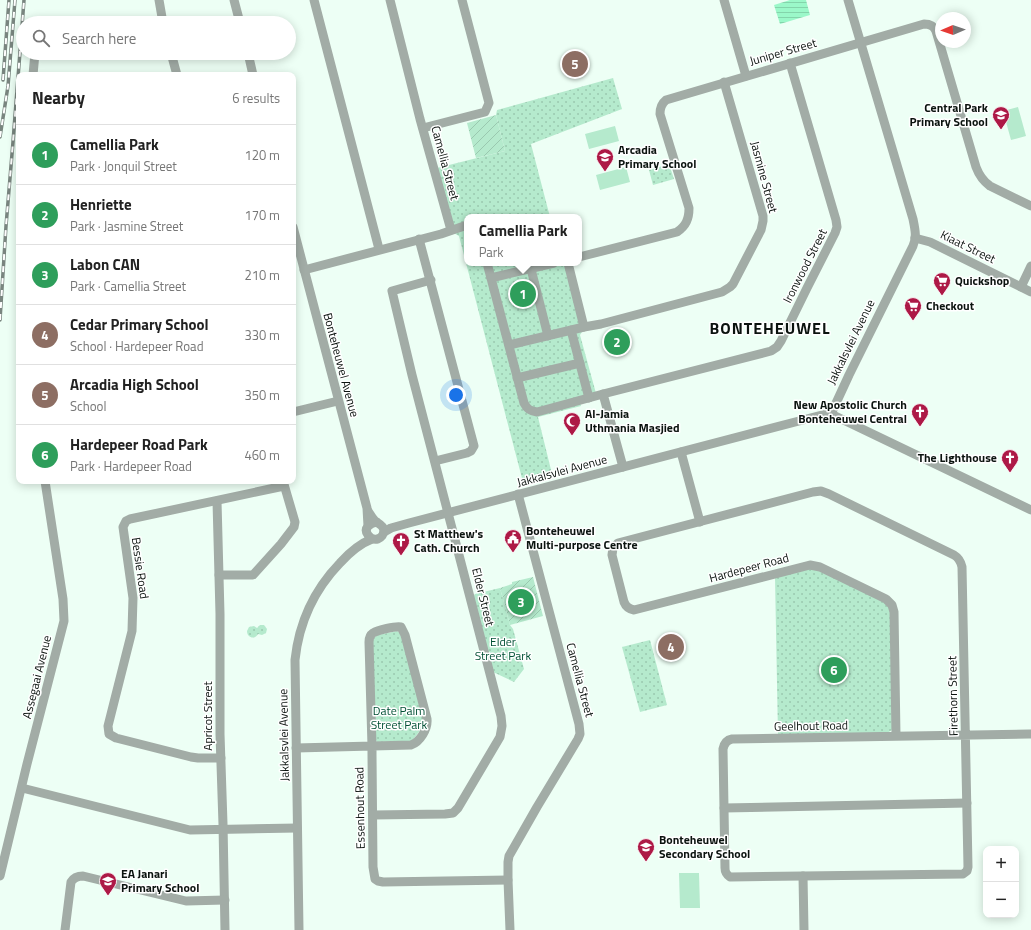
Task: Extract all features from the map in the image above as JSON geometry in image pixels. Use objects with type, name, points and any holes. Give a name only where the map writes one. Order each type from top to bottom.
[{"type":"street","points":[[159,0],[162,16]]},
{"type":"street","points":[[314,0],[379,249]]},
{"type":"street","name":"Camellia Street","points":[[390,0],[451,230]]},
{"type":"street","points":[[423,128],[485,112],[489,103],[462,0]]},
{"type":"street","points":[[724,0],[746,76]]},
{"type":"street","name":"Jakkalsvlei Avenue","points":[[299,930],[296,660],[300,633],[307,611],[315,595],[328,576],[348,555],[375,529],[404,524],[448,513],[822,415],[831,414],[848,375],[913,246],[916,232],[848,0]]},
{"type":"street","points":[[236,1],[239,16]]},
{"type":"street","name":"Juniper Street","points":[[582,256],[677,232],[684,226],[688,219],[689,208],[660,114],[660,108],[664,102],[669,99],[724,82],[924,24],[929,24],[934,27],[936,31],[979,175],[984,182],[990,186],[1031,206]]},
{"type":"street","points":[[33,72],[34,60]]},
{"type":"street","points":[[173,60],[176,72]]},
{"type":"street","points":[[250,60],[252,72]]},
{"type":"street","name":"Ironwood Street","points":[[517,378],[526,408],[537,412],[771,350],[777,347],[837,227],[790,63]]},
{"type":"street","name":"Jasmine Street","points":[[509,346],[601,324],[722,292],[730,287],[736,279],[761,230],[763,216],[724,82]]},
{"type":"street","points":[[304,270],[464,227]]},
{"type":"street","name":"Kiaat Street","points":[[915,238],[930,242],[1031,292]]},
{"type":"street","name":"Bonteheuwel Avenue","points":[[296,239],[338,402],[367,508],[375,529]]},
{"type":"street","points":[[419,239],[474,446],[471,451],[467,453],[435,461]]},
{"type":"street","points":[[488,266],[517,378],[580,363]]},
{"type":"street","points":[[491,278],[542,266]]},
{"type":"street","points":[[569,266],[584,327]]},
{"type":"street","points":[[1021,287],[1031,266]]},
{"type":"street","points":[[531,269],[548,336]]},
{"type":"street","name":"Elder Street","points":[[372,815],[444,814],[453,812],[458,808],[497,743],[502,731],[501,716],[412,375],[392,292],[431,280]]},
{"type":"street","points":[[571,330],[589,398]]},
{"type":"street","points":[[604,394],[623,467]]},
{"type":"street","points":[[296,411],[338,402]]},
{"type":"street","points":[[831,414],[1031,510]]},
{"type":"street","points":[[681,452],[700,522]]},
{"type":"street","name":"Assegaai Avenue","points":[[0,876],[64,621],[63,599],[45,484]]},
{"type":"street","name":"Bessie Road","points":[[221,758],[191,757],[116,738],[109,734],[108,730],[132,631],[133,598],[123,532],[124,524],[130,519],[217,501],[279,484]]},
{"type":"street","points":[[219,575],[253,575],[294,527],[295,522],[283,484]]},
{"type":"street","name":"Firethorn Street","points":[[700,522],[821,491],[958,558],[962,564],[967,871],[965,873],[955,874],[730,877],[727,875]]},
{"type":"street","name":"Camellia Street","points":[[510,930],[508,862],[511,852],[580,734],[577,717],[518,494]]},
{"type":"street","name":"Apricot Street","points":[[217,501],[220,734],[225,930]]},
{"type":"street","name":"Hardepeer Road","points":[[700,522],[618,543],[614,546],[612,555],[624,602],[627,607],[631,610],[636,610],[807,566],[817,566],[827,570],[886,599],[892,605],[894,616],[896,736]]},
{"type":"street","name":"Essenhout Road","points":[[372,746],[410,746],[419,741],[427,726],[428,719],[425,707],[405,635],[401,627],[374,632],[369,638],[372,815],[375,879],[383,882],[508,880]]},
{"type":"street","name":"Geelhout Road","points":[[727,875],[725,872],[723,749],[724,744],[730,740],[1031,734]]},
{"type":"street","points":[[296,748],[372,746]]},
{"type":"street","points":[[22,788],[183,829],[297,828]]},
{"type":"street","points":[[724,808],[967,803]]},
{"type":"street","points":[[65,930],[71,882],[73,878],[80,876],[186,901],[225,900]]},
{"type":"street","points":[[803,876],[804,930]]},
{"type":"green space","points":[[613,78],[622,109],[531,144],[549,214],[464,214],[464,255],[459,236],[450,231],[437,168],[505,151],[496,115],[497,110]]},
{"type":"green space","points":[[1018,107],[1026,136],[1011,140],[1003,111]]},
{"type":"green space","points":[[496,115],[505,151],[476,158],[467,123]]},
{"type":"green space","points":[[615,126],[619,141],[589,149],[585,134]]},
{"type":"green space","points":[[669,164],[674,179],[653,185],[649,170]]},
{"type":"green space","points":[[626,167],[630,182],[600,190],[596,175]]},
{"type":"green space","points":[[467,266],[568,266],[585,327],[580,335],[597,397],[580,402],[581,406],[538,417],[553,478],[524,486]]},
{"type":"green space","points":[[808,568],[818,569],[882,599],[890,608],[892,730],[887,733],[778,736],[775,577]]},
{"type":"green space","points":[[533,577],[543,616],[510,625],[500,588],[512,584],[512,582]]},
{"type":"green space","name":"Elder Street Park","points":[[500,588],[524,669],[514,682],[493,672],[473,597],[475,594]]},
{"type":"green space","points":[[260,625],[264,625],[267,629],[266,633],[262,635],[258,634],[253,638],[248,635],[247,631],[249,627],[254,626],[257,628]]},
{"type":"green space","name":"Date Palm Street Park","points":[[397,631],[400,633],[424,717],[422,728],[412,741],[377,742],[372,642],[378,635]]},
{"type":"green space","points":[[650,640],[667,705],[640,712],[622,647]]},
{"type":"green space","points":[[679,873],[699,873],[700,908],[680,908]]},
{"type":"shaded area","points":[[790,0],[806,0],[810,15],[780,24],[774,5]]},
{"type":"railway","points":[[3,80],[9,0]]},
{"type":"railway","points":[[0,137],[8,86],[15,0]]},
{"type":"railway","points":[[23,16],[24,0]]},
{"type":"railway","points":[[18,72],[19,60]]},
{"type":"railway","points":[[0,320],[16,103]]},
{"type":"place","name":"Arcadia High School","points":[[575,64]]},
{"type":"place","name":"Central Park Primary School","points":[[1001,130]]},
{"type":"place","name":"Arcadia Primary School","points":[[605,172]]},
{"type":"place","name":"Camellia Park","points":[[523,294]]},
{"type":"place","name":"Quickshop","points":[[942,296]]},
{"type":"place","name":"Checkout","points":[[913,321]]},
{"type":"place","name":"Henriette","points":[[617,342]]},
{"type":"place","name":"New Apostolic Church Bonteheuwel Central","points":[[920,427]]},
{"type":"place","name":"Al-Jamia Uthmania Masjied","points":[[572,436]]},
{"type":"place","name":"The Lighthouse","points":[[1010,473]]},
{"type":"place","name":"Bonteheuwel Multi-purpose Centre","points":[[513,553]]},
{"type":"place","name":"St Matthew's Cath. Church","points":[[401,556]]},
{"type":"place","name":"Labon CAN","points":[[521,602]]},
{"type":"place","name":"Cedar Primary School","points":[[671,647]]},
{"type":"place","name":"Hardepeer Road Park","points":[[834,670]]},
{"type":"place","name":"Bonteheuwel Secondary School","points":[[646,862]]},
{"type":"place","name":"EA Janari Primary School","points":[[108,896]]},
{"type":"district","name":"BONTEHEUWEL","points":[[770,328]]}]
